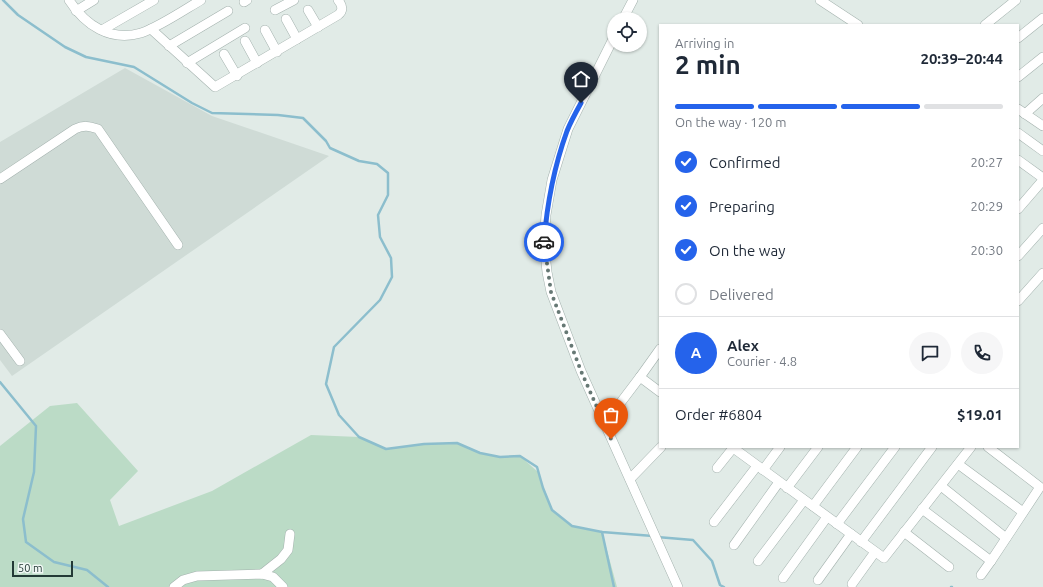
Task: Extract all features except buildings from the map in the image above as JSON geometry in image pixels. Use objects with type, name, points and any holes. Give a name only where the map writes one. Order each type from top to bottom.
[{"type":"street","points":[[69,0],[76,11],[88,23],[102,30],[123,35],[141,33],[151,29],[201,0]]},
{"type":"street","points":[[76,11],[94,0]]},
{"type":"street","points":[[102,30],[154,0]]},
{"type":"street","points":[[275,10],[294,0]]},
{"type":"street","points":[[151,29],[215,88],[341,13],[342,8],[338,0]]},
{"type":"street","points":[[627,12],[633,0]]},
{"type":"street","points":[[820,0],[856,24]]},
{"type":"street","points":[[986,24],[1016,0]]},
{"type":"street","points":[[308,10],[318,27]]},
{"type":"street","points":[[169,46],[228,11]]},
{"type":"street","points":[[1019,37],[1043,18]]},
{"type":"street","points":[[286,19],[298,39]]},
{"type":"street","points":[[187,63],[245,28]]},
{"type":"street","points":[[265,30],[277,52]]},
{"type":"street","points":[[245,41],[257,63]]},
{"type":"street","points":[[607,51],[568,130],[552,180],[546,216],[544,243],[551,292],[581,371],[677,584]]},
{"type":"street","points":[[224,54],[237,76]]},
{"type":"street","points":[[1019,76],[1043,58]]},
{"type":"street","points":[[1043,98],[1021,111],[1043,126]]},
{"type":"street","points":[[0,180],[75,128],[90,126],[98,130],[178,245]]},
{"type":"street","points":[[1019,134],[1043,151]]},
{"type":"street","points":[[1019,162],[1043,179],[1019,208]]},
{"type":"street","points":[[1019,255],[1043,228]]},
{"type":"street","points":[[1019,300],[1043,273]]},
{"type":"street","points":[[0,334],[20,361]]},
{"type":"street","points":[[612,414],[659,352]]},
{"type":"street","points":[[640,377],[659,391]]},
{"type":"street","points":[[630,479],[660,448]]},
{"type":"street","points":[[717,468],[736,448],[760,468],[884,558],[970,448]]},
{"type":"street","points":[[714,522],[779,448]]},
{"type":"street","points":[[787,488],[817,448]]},
{"type":"street","points":[[813,506],[856,448]]},
{"type":"street","points":[[837,524],[894,448]]},
{"type":"street","points":[[862,542],[931,448]]},
{"type":"street","points":[[981,575],[1040,487],[989,448]]},
{"type":"street","points":[[958,464],[1024,512]]},
{"type":"street","points":[[734,545],[780,482]]},
{"type":"street","points":[[941,486],[1006,538]]},
{"type":"street","points":[[758,561],[804,500]]},
{"type":"street","points":[[922,509],[991,561]]},
{"type":"street","points":[[783,578],[828,517]]},
{"type":"street","points":[[904,532],[949,567]]},
{"type":"street","points":[[262,574],[281,559],[288,550],[290,534]]},
{"type":"street","points":[[818,580],[851,534]]},
{"type":"street","points":[[852,584],[875,552]]},
{"type":"street","points":[[174,587],[183,580],[198,576],[262,574],[273,577],[283,587]]},
{"type":"shaded area","points":[[125,68],[212,116],[329,156],[12,376],[0,360],[0,142]]},
{"type":"green space","points":[[77,403],[138,471],[110,500],[119,526],[212,491],[311,435],[359,437],[386,449],[423,444],[459,444],[482,453],[500,457],[520,456],[538,472],[552,510],[572,526],[602,532],[617,587],[0,587],[0,446],[50,406]]},
{"type":"waterway","points":[[3,0],[18,15],[65,47],[86,57],[134,67],[192,103],[212,113],[278,115],[303,118],[326,141],[330,148],[359,161],[377,164],[388,173],[388,195],[378,215],[380,237],[391,258],[392,277],[380,300],[334,347],[326,384],[339,415],[359,437],[386,449],[424,444],[457,443],[480,453],[500,457],[520,456],[537,467],[543,488],[552,510],[572,526],[602,532],[653,536]]},
{"type":"waterway","points":[[0,382],[36,426],[34,472],[23,519],[26,542],[54,562],[87,570],[108,587]]},
{"type":"waterway","points":[[602,532],[614,587]]},
{"type":"waterway","points":[[657,537],[693,540],[712,561],[720,585],[724,587]]},
{"type":"way so far","points":[[544,242],[551,292],[581,371],[611,439]]},
{"type":"route","points":[[544,242],[546,216],[552,180],[568,130],[581,103]]}]
